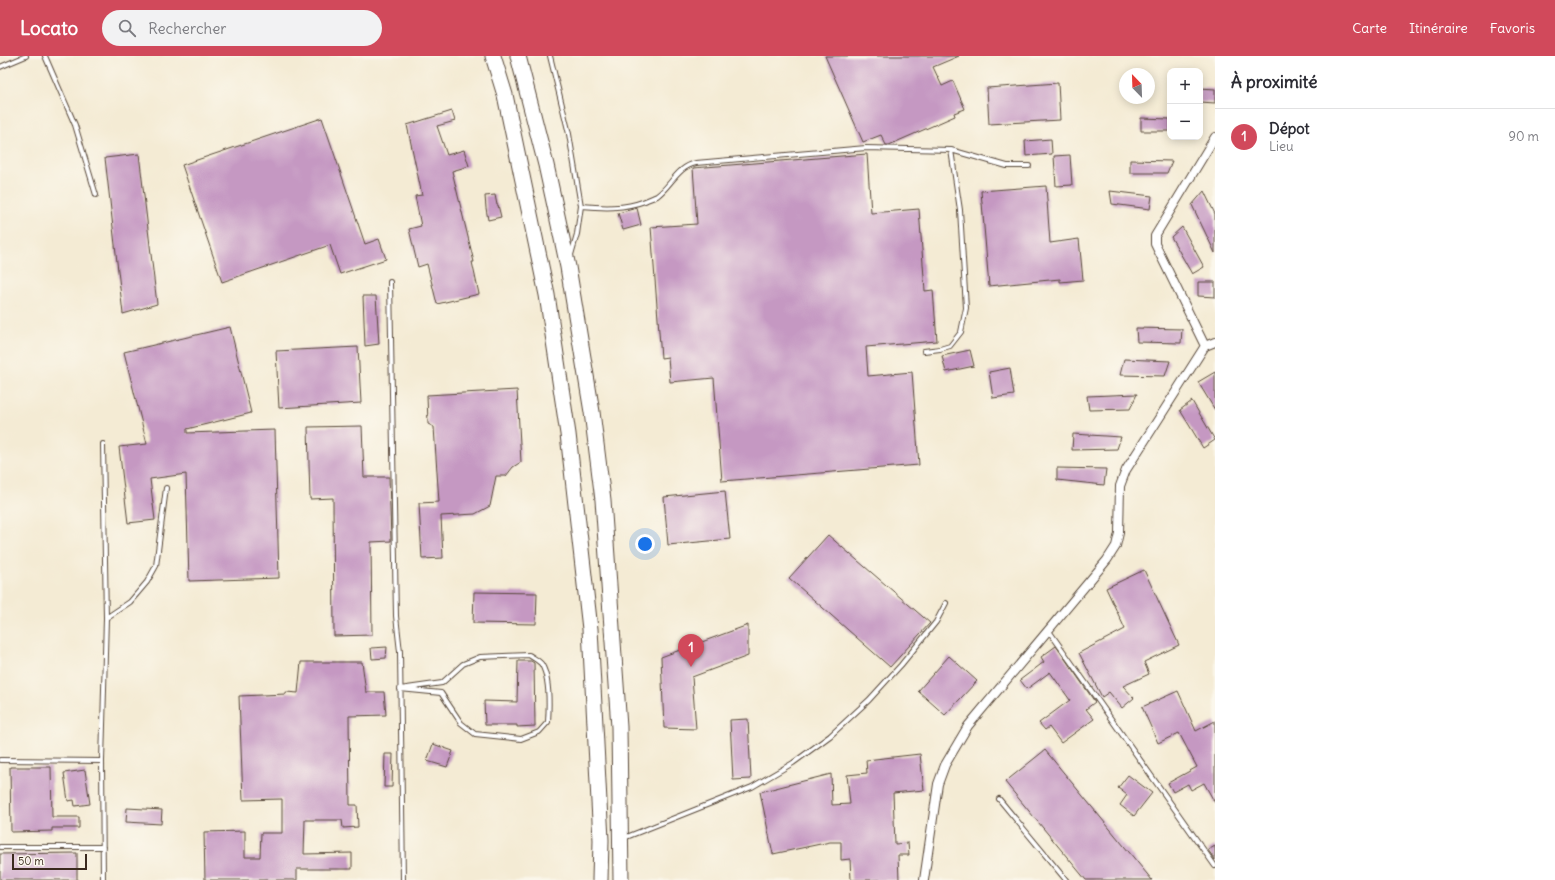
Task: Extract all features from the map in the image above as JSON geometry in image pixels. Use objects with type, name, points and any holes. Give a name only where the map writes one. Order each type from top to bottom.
[{"type":"highway","points":[[493,56],[505,95],[547,296],[568,434],[590,629],[601,840],[600,880]]},
{"type":"highway","points":[[518,56],[546,165],[568,267],[592,412],[603,500],[619,727],[621,880]]},
{"type":"street","points":[[1205,346],[1155,244],[1155,236],[1215,137]]},
{"type":"street","points":[[924,880],[938,784],[945,764],[968,726],[1049,631],[1107,560],[1116,546],[1119,533],[1120,486],[1126,470],[1205,346],[1215,342]]},
{"type":"lane","points":[[0,67],[26,56]]},
{"type":"lane","points":[[45,56],[75,125],[96,195]]},
{"type":"lane","points":[[550,56],[569,134],[581,206],[577,234],[568,267]]},
{"type":"lane","points":[[581,206],[611,208],[634,205],[657,196],[688,164],[696,163],[866,148],[950,150],[1007,166],[1029,166]]},
{"type":"lane","points":[[924,351],[950,346],[961,332],[966,308],[960,210],[950,150]]},
{"type":"lane","points":[[390,282],[396,608],[400,652],[403,880]]},
{"type":"lane","points":[[103,444],[106,618],[102,761],[103,880]]},
{"type":"lane","points":[[106,618],[130,602],[147,582],[156,566],[166,488]]},
{"type":"lane","points":[[621,839],[752,786],[793,763],[830,736],[869,700],[901,665],[936,622],[946,603]]},
{"type":"lane","points":[[1049,631],[1215,866]]},
{"type":"lane","points":[[530,655],[542,664],[546,678],[549,704],[548,722],[539,732],[521,739],[475,734],[461,723],[441,693],[400,689],[442,683],[463,664],[480,657],[530,655]]},
{"type":"lane","points":[[0,760],[102,761]]},
{"type":"lane","points":[[1000,799],[1066,880]]},
{"type":"lane","points":[[0,847],[103,847]]},
{"type":"building","points":[[825,56],[959,56],[933,67],[942,86],[953,81],[965,109],[954,113],[955,116],[889,145],[886,145],[881,135],[863,142]]},
{"type":"building","points":[[1058,83],[1060,120],[989,124],[987,88]]},
{"type":"building","points":[[1203,88],[1215,89],[1215,103],[1203,102]]},
{"type":"building","points":[[452,111],[455,121],[437,126],[447,155],[464,150],[469,166],[452,171],[474,262],[472,262],[479,294],[437,304],[427,264],[418,267],[409,229],[421,226],[415,196],[422,195],[407,125]]},
{"type":"building","points":[[322,118],[365,244],[379,239],[386,259],[340,274],[330,245],[222,282],[182,165]]},
{"type":"building","points":[[1141,118],[1167,119],[1167,131],[1141,131]]},
{"type":"building","points":[[1051,139],[1052,154],[1026,156],[1025,141]]},
{"type":"building","points":[[139,154],[157,304],[123,314],[105,158]]},
{"type":"building","points":[[867,154],[871,213],[919,209],[925,291],[933,290],[937,341],[866,347],[868,376],[912,372],[919,465],[722,481],[714,378],[670,382],[668,357],[661,358],[651,227],[697,224],[693,168]]},
{"type":"building","points":[[1070,155],[1072,185],[1056,186],[1054,156]]},
{"type":"building","points":[[1130,160],[1172,161],[1167,173],[1130,173]]},
{"type":"building","points":[[1046,186],[1050,243],[1079,239],[1083,280],[1060,282],[1060,279],[989,286],[981,191]]},
{"type":"building","points":[[1110,191],[1152,196],[1150,209],[1112,204]]},
{"type":"building","points":[[1204,191],[1215,214],[1215,253],[1192,205]]},
{"type":"building","points":[[495,195],[501,217],[488,220],[485,196]]},
{"type":"building","points":[[637,208],[641,225],[623,230],[618,213]]},
{"type":"building","points":[[1182,227],[1204,267],[1192,274],[1171,237]]},
{"type":"building","points":[[1198,282],[1215,282],[1215,297],[1198,296]]},
{"type":"building","points":[[363,296],[376,296],[379,344],[365,346]]},
{"type":"building","points":[[230,327],[251,413],[187,429],[187,433],[275,430],[279,578],[189,581],[186,474],[150,479],[155,520],[128,523],[119,447],[147,444],[124,352]]},
{"type":"building","points":[[1136,328],[1182,329],[1181,343],[1137,342]]},
{"type":"building","points":[[358,347],[361,403],[279,408],[276,351]]},
{"type":"building","points":[[970,350],[974,366],[946,372],[942,356]]},
{"type":"building","points":[[1124,359],[1170,361],[1165,376],[1120,375]]},
{"type":"building","points":[[1010,368],[1014,395],[993,398],[989,372]]},
{"type":"building","points":[[1215,372],[1215,410],[1198,382]]},
{"type":"building","points":[[517,390],[521,462],[513,467],[506,476],[496,476],[490,506],[475,514],[441,516],[443,558],[422,559],[419,503],[439,502],[434,427],[428,424],[427,395]]},
{"type":"building","points":[[1137,394],[1130,409],[1089,410],[1087,396]]},
{"type":"building","points":[[1192,401],[1215,440],[1203,448],[1180,410]]},
{"type":"building","points":[[362,426],[364,477],[389,477],[391,541],[371,542],[372,635],[334,636],[333,498],[310,499],[308,427]]},
{"type":"building","points":[[1073,434],[1121,437],[1117,449],[1072,450]]},
{"type":"building","points":[[1057,468],[1106,469],[1104,485],[1057,480]]},
{"type":"building","points":[[725,491],[730,539],[668,545],[664,497]]},
{"type":"building","points":[[828,535],[930,623],[890,667],[789,578]]},
{"type":"building","points":[[1144,570],[1179,645],[1144,662],[1149,674],[1123,686],[1134,698],[1122,708],[1109,692],[1102,697],[1079,653],[1125,629],[1106,588]]},
{"type":"building","points":[[474,592],[537,593],[536,624],[473,623]]},
{"type":"building","points":[[748,625],[748,656],[692,677],[696,729],[664,728],[661,657]]},
{"type":"building","points":[[1056,646],[1095,702],[1086,709],[1094,719],[1061,743],[1049,727],[1045,730],[1039,723],[1070,700],[1050,672],[1027,689],[1020,680],[1044,662],[1041,657]]},
{"type":"building","points":[[387,647],[386,658],[372,659],[371,648]]},
{"type":"building","points":[[949,656],[977,681],[945,715],[918,691]]},
{"type":"building","points":[[518,661],[531,661],[534,663],[535,726],[517,727],[517,725],[485,725],[484,701],[517,702]]},
{"type":"building","points":[[301,662],[362,662],[366,692],[384,692],[386,715],[349,716],[350,805],[357,805],[358,827],[343,828],[342,820],[305,820],[304,854],[352,853],[352,869],[297,869],[297,880],[205,880],[204,832],[245,831],[245,857],[260,857],[261,833],[282,833],[282,799],[243,800],[239,696],[286,694],[286,692],[298,693]]},
{"type":"building","points":[[1178,691],[1196,731],[1215,721],[1215,803],[1204,783],[1191,790],[1188,784],[1173,792],[1168,783],[1197,767],[1179,733],[1158,743],[1142,707]]},
{"type":"building","points":[[748,719],[751,779],[733,780],[730,720]]},
{"type":"building","points":[[433,744],[453,751],[447,767],[427,761]]},
{"type":"building","points":[[1045,750],[1152,880],[1086,880],[1005,782]]},
{"type":"building","points":[[385,754],[393,754],[392,787],[384,787]]},
{"type":"building","points":[[920,754],[924,790],[893,793],[895,844],[908,843],[909,855],[898,855],[899,880],[851,880],[850,859],[841,860],[841,842],[830,842],[773,854],[760,792],[831,774],[832,805],[850,804],[847,775],[867,773],[866,760]]},
{"type":"building","points":[[10,767],[51,767],[52,817],[79,817],[79,828],[52,828],[52,831],[11,832]]},
{"type":"building","points":[[85,770],[90,804],[75,806],[74,800],[68,801],[64,773]]},
{"type":"building","points":[[1128,775],[1152,793],[1134,816],[1120,805],[1127,795],[1118,788]]},
{"type":"building","points":[[127,808],[162,810],[161,824],[126,822]]},
{"type":"building","points":[[1215,846],[1215,860],[1208,850]]},
{"type":"building","points":[[77,853],[77,880],[0,880],[0,854]]},
{"type":"place","name":"Dépot","points":[[691,667]]}]
